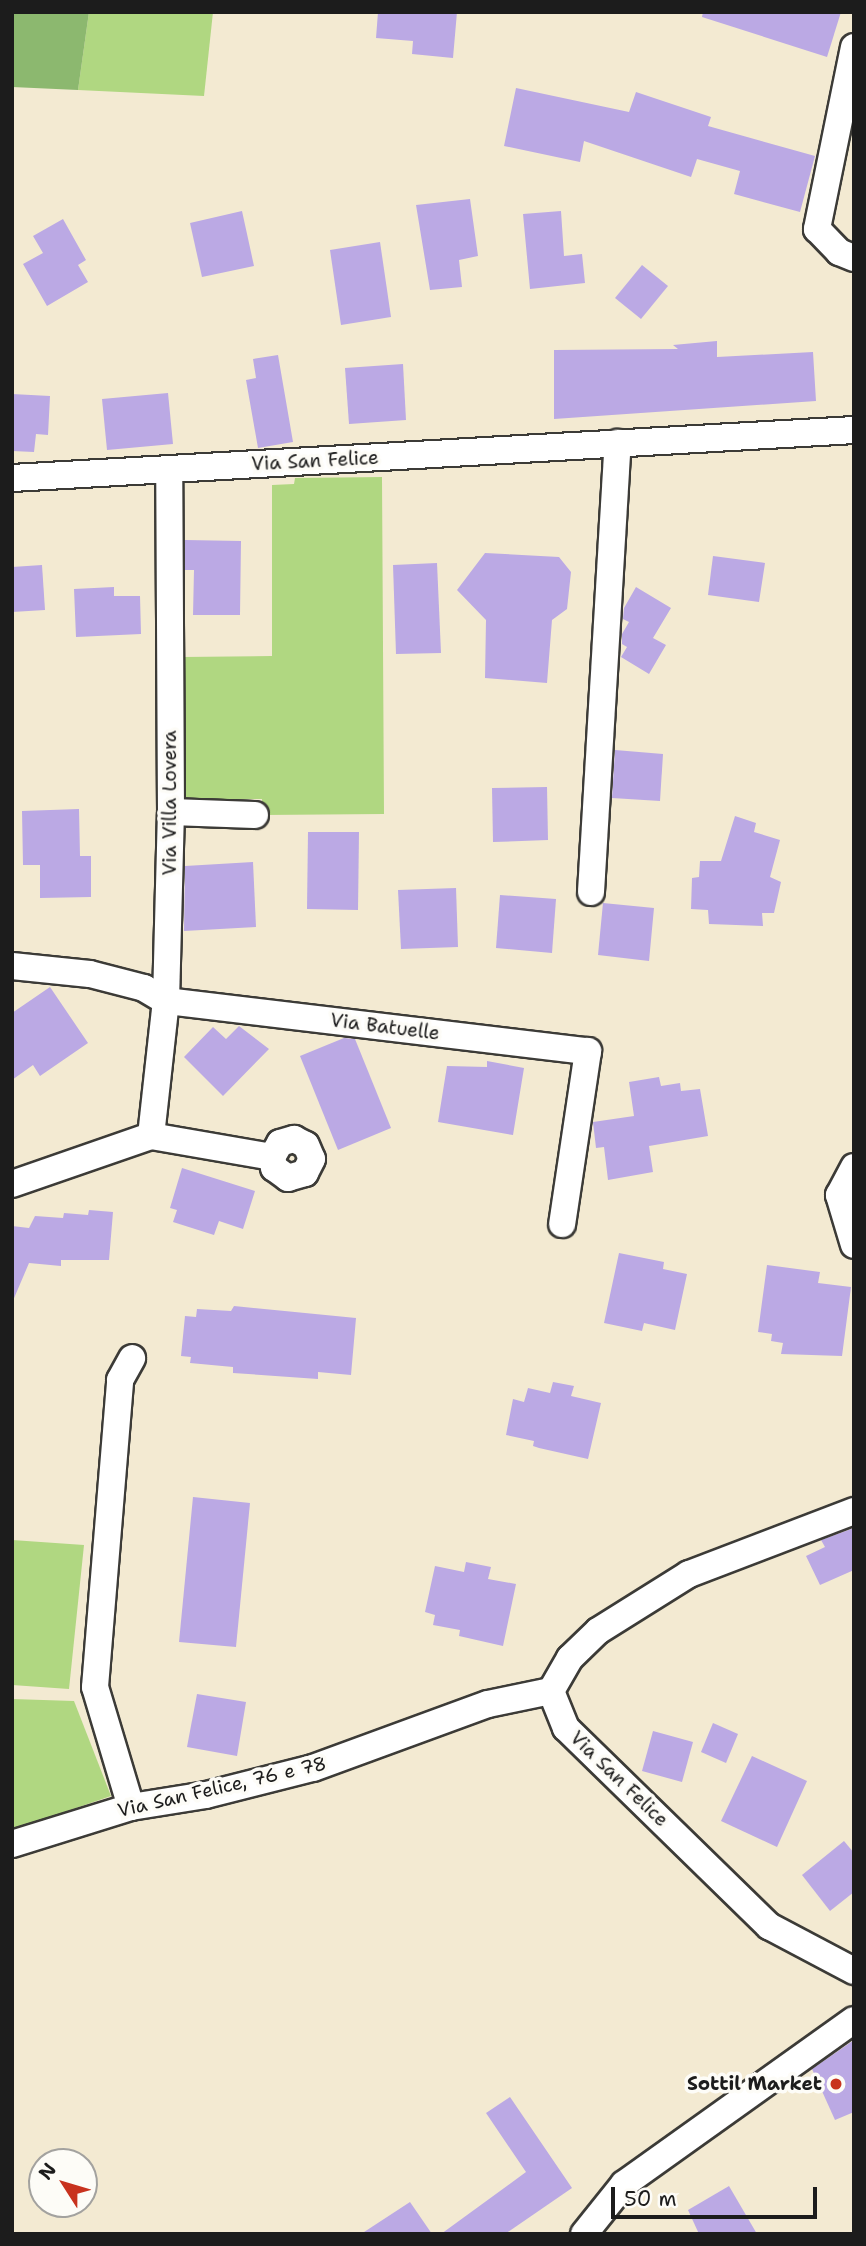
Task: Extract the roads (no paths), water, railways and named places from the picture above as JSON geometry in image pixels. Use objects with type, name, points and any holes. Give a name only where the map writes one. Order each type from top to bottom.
[{"type":"street","points":[[854,47],[846,73],[817,229],[839,252],[854,258]]},
{"type":"street","name":"Via San Felice","points":[[12,478],[854,430]]},
{"type":"street","points":[[591,892],[618,443]]},
{"type":"street","name":"Via Villa Lovera","points":[[151,1136],[166,1001],[171,812],[169,469]]},
{"type":"street","points":[[171,812],[255,815]]},
{"type":"street","name":"Via Batuelle","points":[[12,966],[90,974],[144,988],[166,1001],[587,1051],[562,1224]]},
{"type":"street","points":[[12,1184],[151,1136],[272,1157]]},
{"type":"street","points":[[854,1167],[839,1195],[854,1245]]},
{"type":"street","points":[[131,1807],[94,1687],[120,1380],[132,1358]]},
{"type":"street","points":[[551,1691],[570,1658],[598,1631],[689,1574],[854,1511]]},
{"type":"street","name":"Via San Felice","points":[[551,1691],[566,1728],[769,1926],[854,1972]]},
{"type":"street","name":"Via San Felice, 76 e 78","points":[[12,1844],[131,1807],[206,1795],[313,1768],[488,1704],[551,1691]]},
{"type":"street","points":[[584,2234],[624,2184],[854,2020]]},
{"type":"place","name":"Sottil Market","points":[[836,2084]]}]
